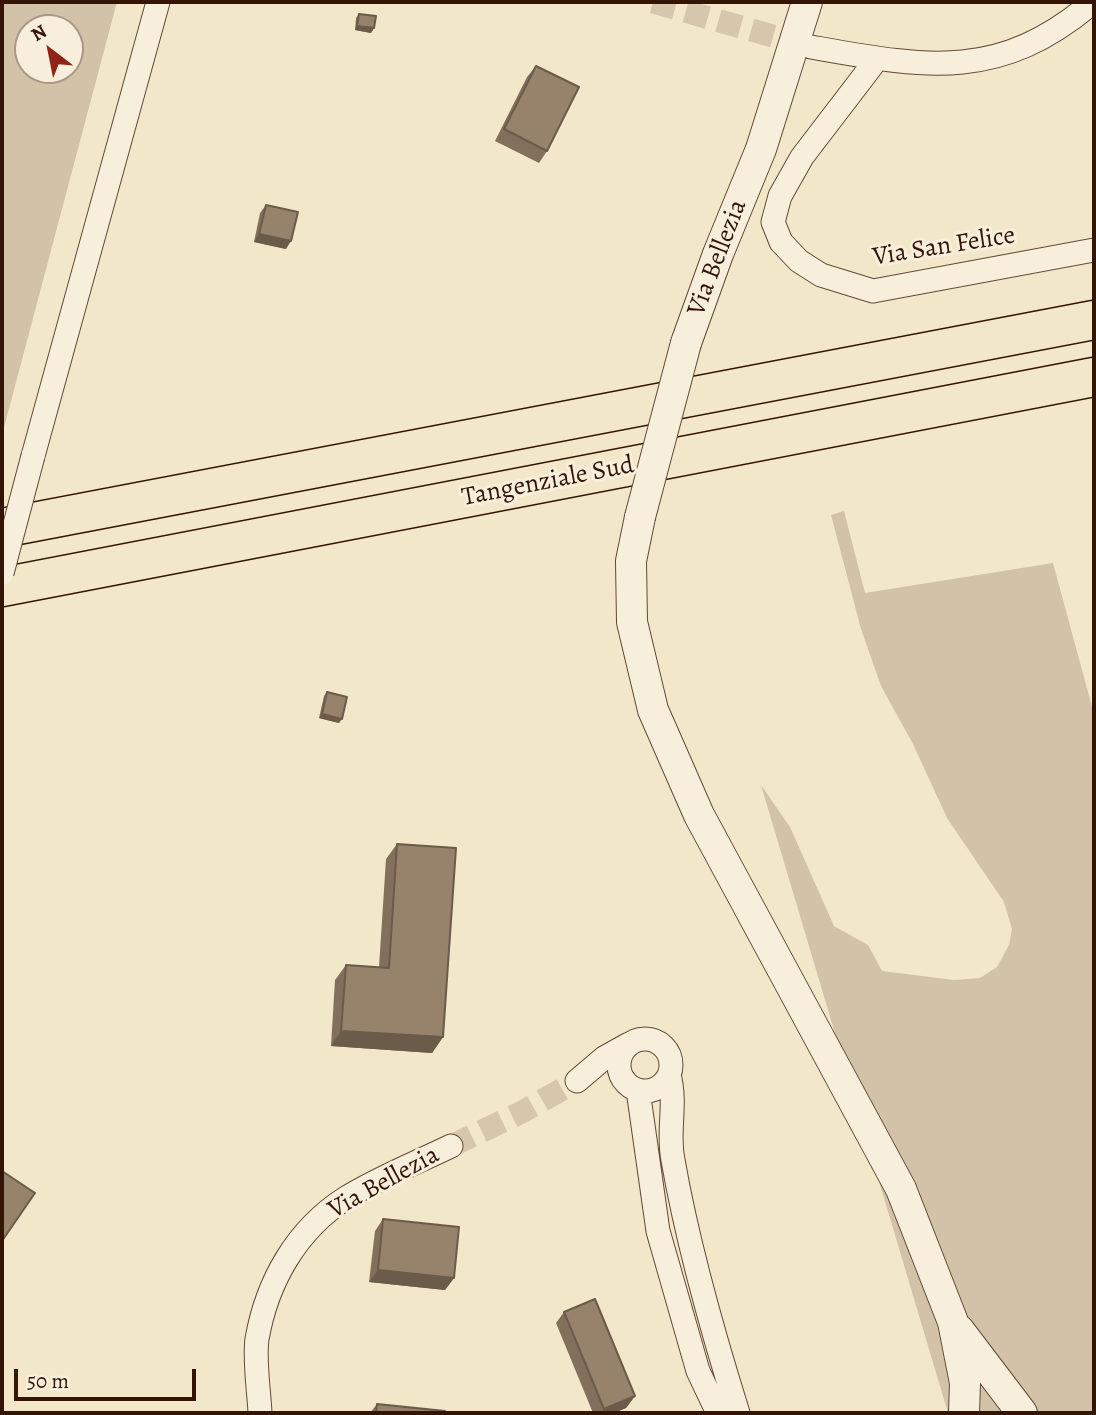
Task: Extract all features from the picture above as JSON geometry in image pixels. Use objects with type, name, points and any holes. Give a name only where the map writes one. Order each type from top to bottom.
[{"type":"highway","points":[[2,528],[1094,320]]},
{"type":"highway","name":"Tangenziale Sud","points":[[2,587],[1094,377]]},
{"type":"street","points":[[2,573],[159,2]]},
{"type":"street","name":"Via Bellezia","points":[[807,2],[761,149],[718,254],[686,343],[631,561],[632,622],[653,710],[699,815],[901,1189],[953,1322]]},
{"type":"street","points":[[811,47],[877,59],[939,65],[969,63],[1027,46],[1058,30],[1093,2]]},
{"type":"street","name":"Via San Felice","points":[[877,59],[802,157],[780,196],[773,222],[781,242],[799,261],[821,275],[873,291],[1094,250]]},
{"type":"street","points":[[669,1075],[657,1088],[577,1081],[604,1058],[629,1044],[645,1039],[661,1044],[670,1058],[669,1075],[674,1103],[671,1152],[684,1225],[701,1292],[738,1413]]},
{"type":"street","points":[[629,1044],[623,1051],[620,1074],[635,1088],[657,1231],[698,1371],[718,1413]]},
{"type":"street","name":"Via Bellezia","points":[[260,1413],[257,1340],[279,1271],[294,1245],[318,1220],[346,1198],[451,1146]]},
{"type":"street","points":[[953,1322],[965,1382],[964,1413]]},
{"type":"street","points":[[953,1322],[1022,1413]]},
{"type":"shaded area","points":[[2,2],[117,2],[2,435]]},
{"type":"shaded area","points":[[844,511],[865,593],[1053,563],[1094,714],[1094,1413],[948,1413],[761,785],[790,827],[834,926],[868,945],[882,971],[954,980],[980,978],[997,967],[1009,945],[1012,929],[1004,902],[947,818],[913,744],[881,686],[861,629],[831,515]]},
{"type":"building","points":[[359,14],[376,16],[374,28],[357,26]]},
{"type":"building","points":[[536,66],[579,87],[547,151],[504,129]]},
{"type":"building","points":[[266,205],[298,212],[291,241],[259,234]]},
{"type":"building","points":[[327,692],[347,697],[342,719],[322,714]]},
{"type":"building","points":[[397,844],[456,848],[443,1037],[341,1031],[346,965],[389,968]]},
{"type":"building","points":[[2,1171],[35,1193],[2,1241]]},
{"type":"building","points":[[383,1219],[459,1227],[454,1278],[378,1270]]},
{"type":"building","points":[[595,1299],[635,1396],[604,1409],[564,1312]]},
{"type":"building","points":[[377,1404],[445,1411],[376,1413]]},
{"type":"tunnel","points":[[653,2],[808,46]]},
{"type":"tunnel","points":[[451,1146],[522,1112],[577,1081]]}]
